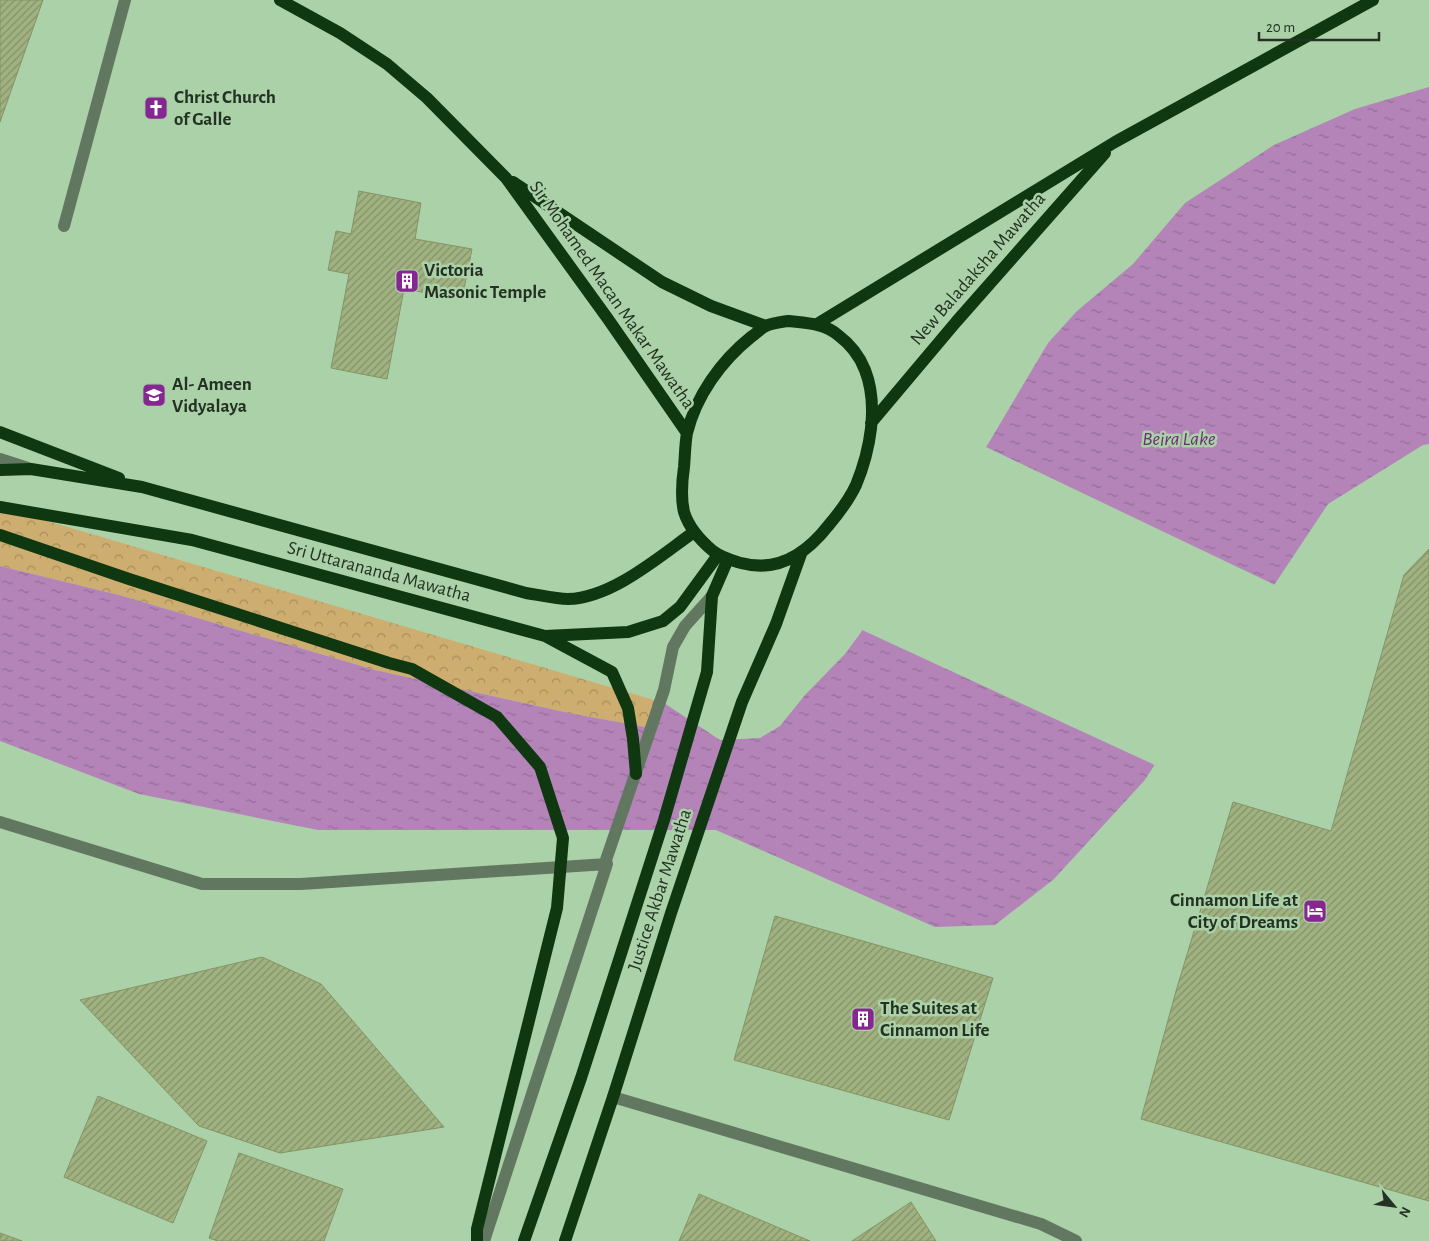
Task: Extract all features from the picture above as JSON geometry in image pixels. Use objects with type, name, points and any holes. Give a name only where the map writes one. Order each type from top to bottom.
[{"type":"main road","name":"Sir Mohamed Macan Makar Mawatha","points":[[280,0],[340,33],[387,64],[428,98],[506,178],[608,319],[687,433]]},
{"type":"main road","name":"New Baladaksha Mawatha","points":[[817,324],[1115,142],[1373,0]]},
{"type":"main road","name":"New Baladaksha Mawatha","points":[[871,423],[956,322],[1115,142]]},
{"type":"main road","name":"Sir Mohamed Macan Makar Mawatha","points":[[506,178],[662,282],[711,306],[766,326]]},
{"type":"main road","points":[[788,321],[817,324],[838,334],[858,355],[866,371],[871,399],[871,423],[868,445],[855,486],[844,507],[822,534],[801,554],[770,566],[751,566],[723,557],[705,545],[694,532],[684,512],[682,482],[687,433],[701,398],[718,369],[738,348],[766,326],[788,321]]},
{"type":"main road","points":[[0,432],[142,487]]},
{"type":"main road","name":"Sri Uttarananda Mawatha","points":[[0,470],[31,469],[142,487],[526,593],[569,599],[596,594],[620,584],[694,532]]},
{"type":"main road","name":"Sri Uttarananda Mawatha","points":[[0,506],[192,540],[544,636],[628,632],[663,621],[680,607],[723,557]]},
{"type":"main road","points":[[0,535],[129,579],[412,669],[497,717],[540,767],[563,838],[557,908],[477,1229],[477,1241]]},
{"type":"main road","name":"Justice Akbar Mawatha","points":[[565,1241],[671,913],[742,702],[776,624],[801,554]]},
{"type":"main road","name":"Justice Akbar Mawatha","points":[[524,1241],[581,1078],[664,820],[707,672],[712,596],[723,557]]},
{"type":"main road","points":[[544,636],[612,672],[628,708],[636,774]]},
{"type":"street","points":[[64,226],[125,0]]},
{"type":"street","points":[[0,459],[31,469]]},
{"type":"street","points":[[484,1241],[606,862],[664,690],[673,647],[685,626],[712,596]]},
{"type":"street","points":[[0,822],[202,884],[300,884],[454,875],[606,862]]},
{"type":"street","points":[[613,1097],[1041,1224],[1076,1241]]},
{"type":"green space","points":[[0,507],[664,703],[656,729],[569,713],[375,670],[119,595],[0,566]]},
{"type":"water","name":"Beira Lake","points":[[1429,87],[1429,444],[1423,445],[1328,504],[1144,781],[1054,879],[995,925],[935,927],[716,830],[318,830],[139,794],[0,741],[0,566],[119,595],[375,670],[569,713],[656,729],[664,703],[720,740],[760,738],[780,726],[805,695],[845,654],[859,635],[988,444],[1048,343],[1077,311],[1133,264],[1185,203],[1274,145],[1355,109]]},
{"type":"pier","points":[[984,446],[1277,586],[1157,766],[860,629]]},
{"type":"building","points":[[0,0],[43,0],[0,122]]},
{"type":"building","name":"Victoria Masonic Temple","points":[[359,191],[421,203],[415,239],[472,249],[462,299],[404,289],[387,379],[331,368],[349,274],[328,270],[336,231],[351,234]]},
{"type":"building","name":"Cinnamon Life at City of Dreams","points":[[1429,549],[1429,1201],[1141,1119],[1176,991],[1233,802],[1331,831],[1404,575]]},
{"type":"building","name":"The Suites at Cinnamon Life","points":[[775,916],[993,978],[949,1120],[734,1060]]},
{"type":"building","points":[[262,957],[321,984],[444,1127],[280,1153],[199,1126],[80,1000]]},
{"type":"building","points":[[98,1096],[207,1141],[173,1223],[64,1177]]},
{"type":"building","points":[[239,1153],[343,1189],[324,1241],[218,1241],[209,1238]]},
{"type":"building","points":[[699,1194],[810,1241],[679,1241]]},
{"type":"building","points":[[911,1202],[936,1241],[852,1241]]},
{"type":"building","points":[[0,1233],[22,1241],[0,1241]]},
{"type":"place","name":"Christ Church of Galle","points":[[156,108]]},
{"type":"place","name":"Victoria Masonic Temple","points":[[407,281]]},
{"type":"place","name":"Al- Ameen Vidyalaya","points":[[154,395]]},
{"type":"place","name":"Cinnamon Life at City of Dreams","points":[[1315,911]]},
{"type":"place","name":"The Suites at Cinnamon Life","points":[[863,1019]]}]
